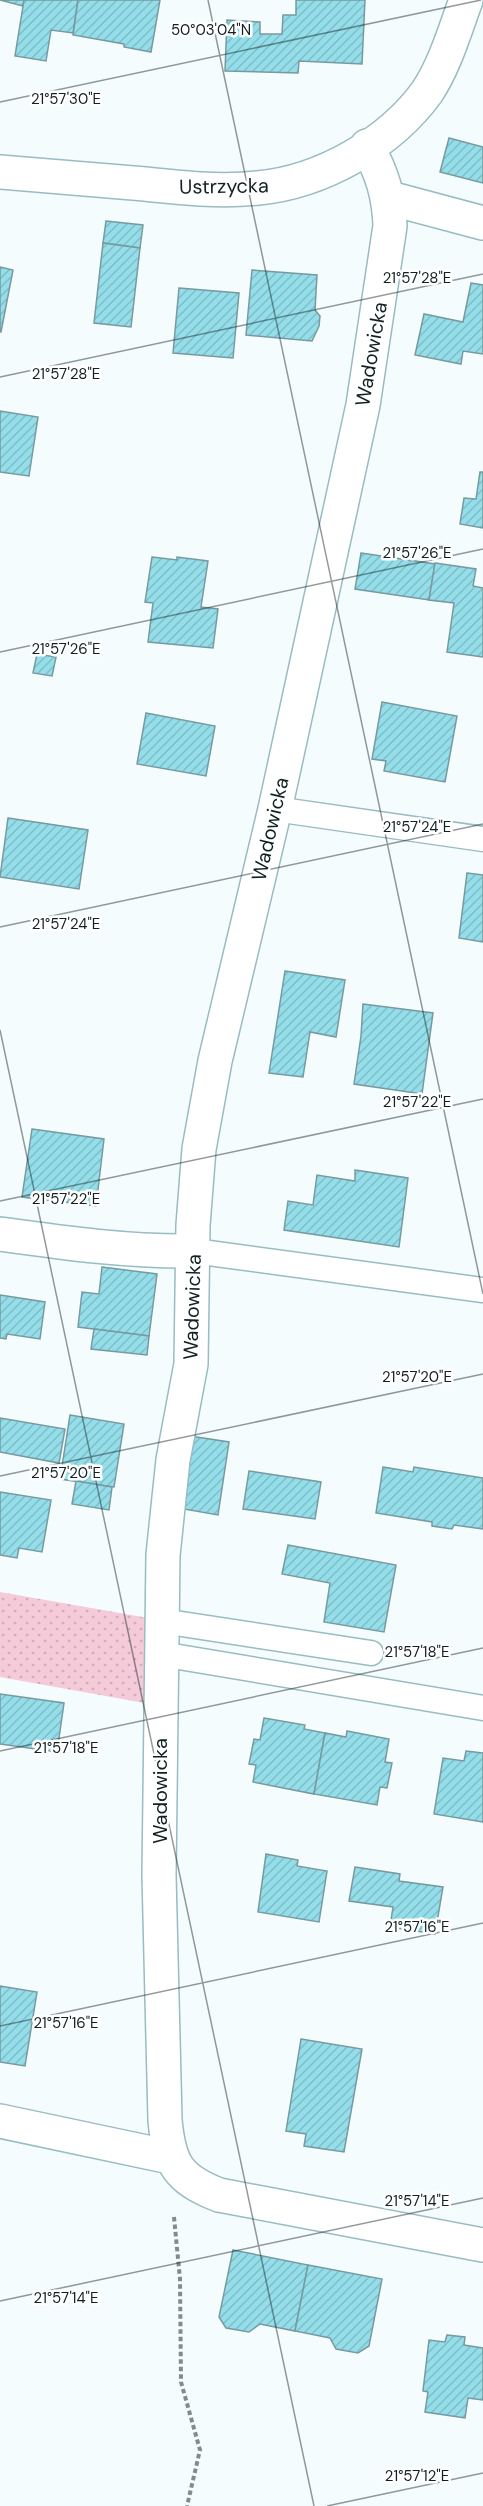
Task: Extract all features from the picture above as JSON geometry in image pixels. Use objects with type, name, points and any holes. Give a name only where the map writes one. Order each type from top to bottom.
[{"type":"street","name":"Ustrzycka","points":[[0,172],[184,188],[259,188],[312,175],[388,133],[428,90],[449,46],[466,0]]},
{"type":"street","name":"Wadowicka","points":[[177,2167],[165,2120],[160,1972],[161,1654],[165,1519],[191,1364],[195,1196],[207,1103],[275,809],[363,405],[390,226],[389,198],[382,174],[368,146]]},
{"type":"street","points":[[389,198],[483,223]]},
{"type":"street","points":[[0,1234],[75,1244],[159,1251],[194,1251]]},
{"type":"street","points":[[0,2121],[177,2167],[195,2185],[219,2195],[483,2245]]},
{"type":"lane","points":[[275,809],[483,839]]},
{"type":"lane","points":[[194,1251],[483,1290]]},
{"type":"lane","points":[[162,1621],[371,1653]]},
{"type":"lane","points":[[161,1654],[483,1707]]},
{"type":"path","points":[[177,2167],[174,2221],[180,2279],[180,2366],[186,2403],[200,2450],[187,2506]]},
{"type":"shaded area","points":[[0,1592],[154,1619],[150,1704],[0,1677]]},
{"type":"building","points":[[0,0],[24,0],[23,6]]},
{"type":"building","points":[[24,0],[78,0],[73,33],[51,30],[46,61],[15,56]]},
{"type":"building","points":[[78,0],[160,0],[151,52],[124,47],[124,44],[73,35]]},
{"type":"building","points":[[296,0],[365,0],[362,64],[299,61],[298,73],[225,71],[227,20],[260,22],[260,34],[282,34],[283,15],[296,15]]},
{"type":"building","points":[[449,138],[483,147],[483,183],[440,172]]},
{"type":"building","points":[[106,221],[143,225],[140,248],[103,243]]},
{"type":"building","points":[[103,243],[140,248],[131,327],[94,323]]},
{"type":"building","points":[[0,267],[13,270],[1,332],[0,332]]},
{"type":"building","points":[[252,270],[317,275],[315,310],[320,316],[319,326],[312,341],[246,335]]},
{"type":"building","points":[[471,283],[483,285],[483,354],[463,351],[461,364],[415,355],[424,314],[463,322]]},
{"type":"building","points":[[179,288],[239,293],[233,358],[173,353]]},
{"type":"building","points":[[0,411],[38,417],[29,476],[0,472]]},
{"type":"building","points":[[480,472],[483,472],[483,528],[460,524],[464,498],[476,499]]},
{"type":"building","points":[[361,553],[435,564],[429,600],[355,589]]},
{"type":"building","points":[[152,557],[208,561],[201,607],[218,609],[213,648],[148,642],[153,603],[145,602]]},
{"type":"building","points":[[435,563],[476,569],[473,586],[483,588],[483,657],[447,652],[454,603],[429,600]]},
{"type":"building","points":[[37,654],[56,657],[52,676],[33,673]]},
{"type":"building","points":[[382,702],[457,716],[445,782],[384,771],[386,761],[372,759]]},
{"type":"building","points":[[146,713],[215,726],[206,776],[137,764]]},
{"type":"building","points":[[8,818],[88,830],[79,889],[0,877]]},
{"type":"building","points":[[467,873],[483,875],[483,942],[459,938]]},
{"type":"building","points":[[285,971],[345,980],[336,1037],[310,1032],[303,1077],[269,1073]]},
{"type":"building","points":[[363,1004],[433,1013],[422,1094],[354,1084]]},
{"type":"building","points":[[32,1129],[104,1139],[96,1206],[22,1197]]},
{"type":"building","points":[[355,1170],[408,1178],[399,1247],[284,1230],[288,1201],[313,1205],[317,1175],[355,1181]]},
{"type":"building","points":[[102,1267],[157,1274],[149,1336],[78,1327],[82,1292],[99,1294]]},
{"type":"building","points":[[0,1295],[45,1302],[40,1339],[7,1334],[6,1339],[0,1338]]},
{"type":"building","points":[[94,1329],[149,1336],[147,1355],[91,1349]]},
{"type":"building","points":[[70,1415],[124,1424],[114,1487],[60,1479]]},
{"type":"building","points":[[0,1418],[65,1429],[59,1463],[0,1452]]},
{"type":"building","points":[[190,1436],[229,1442],[218,1515],[178,1508]]},
{"type":"building","points":[[383,1467],[413,1472],[414,1467],[483,1478],[483,1529],[454,1525],[452,1529],[432,1526],[432,1522],[376,1513]]},
{"type":"building","points":[[249,1471],[321,1482],[315,1519],[243,1509]]},
{"type":"building","points":[[76,1481],[112,1487],[109,1510],[72,1504]]},
{"type":"building","points":[[0,1492],[51,1500],[42,1552],[19,1548],[17,1558],[0,1555]]},
{"type":"building","points":[[288,1545],[396,1565],[384,1632],[324,1622],[330,1583],[282,1574]]},
{"type":"building","points":[[0,1694],[64,1703],[57,1752],[0,1744]]},
{"type":"building","points":[[264,1718],[305,1725],[304,1729],[325,1733],[314,1794],[253,1782],[256,1765],[249,1764],[254,1739],[260,1740]]},
{"type":"building","points":[[347,1731],[389,1739],[385,1762],[392,1763],[387,1788],[380,1787],[377,1805],[314,1794],[325,1733],[346,1737]]},
{"type":"building","points":[[466,1751],[483,1753],[483,1822],[434,1814],[443,1758],[464,1761]]},
{"type":"building","points":[[266,1854],[298,1860],[297,1866],[327,1871],[319,1922],[258,1912]]},
{"type":"building","points":[[355,1867],[400,1874],[399,1881],[443,1887],[435,1934],[390,1927],[393,1907],[349,1901]]},
{"type":"building","points":[[0,1986],[37,1992],[25,2066],[0,2062]]},
{"type":"building","points":[[301,2039],[362,2049],[344,2152],[304,2146],[306,2134],[286,2131]]},
{"type":"building","points":[[233,2250],[308,2265],[295,2331],[260,2324],[249,2332],[226,2328],[219,2317]]},
{"type":"building","points":[[308,2265],[382,2279],[369,2346],[358,2353],[336,2349],[330,2338],[295,2331]]},
{"type":"building","points":[[447,2335],[465,2337],[464,2345],[483,2348],[483,2400],[468,2398],[465,2418],[425,2412],[428,2392],[423,2391],[429,2340],[445,2342]]}]
